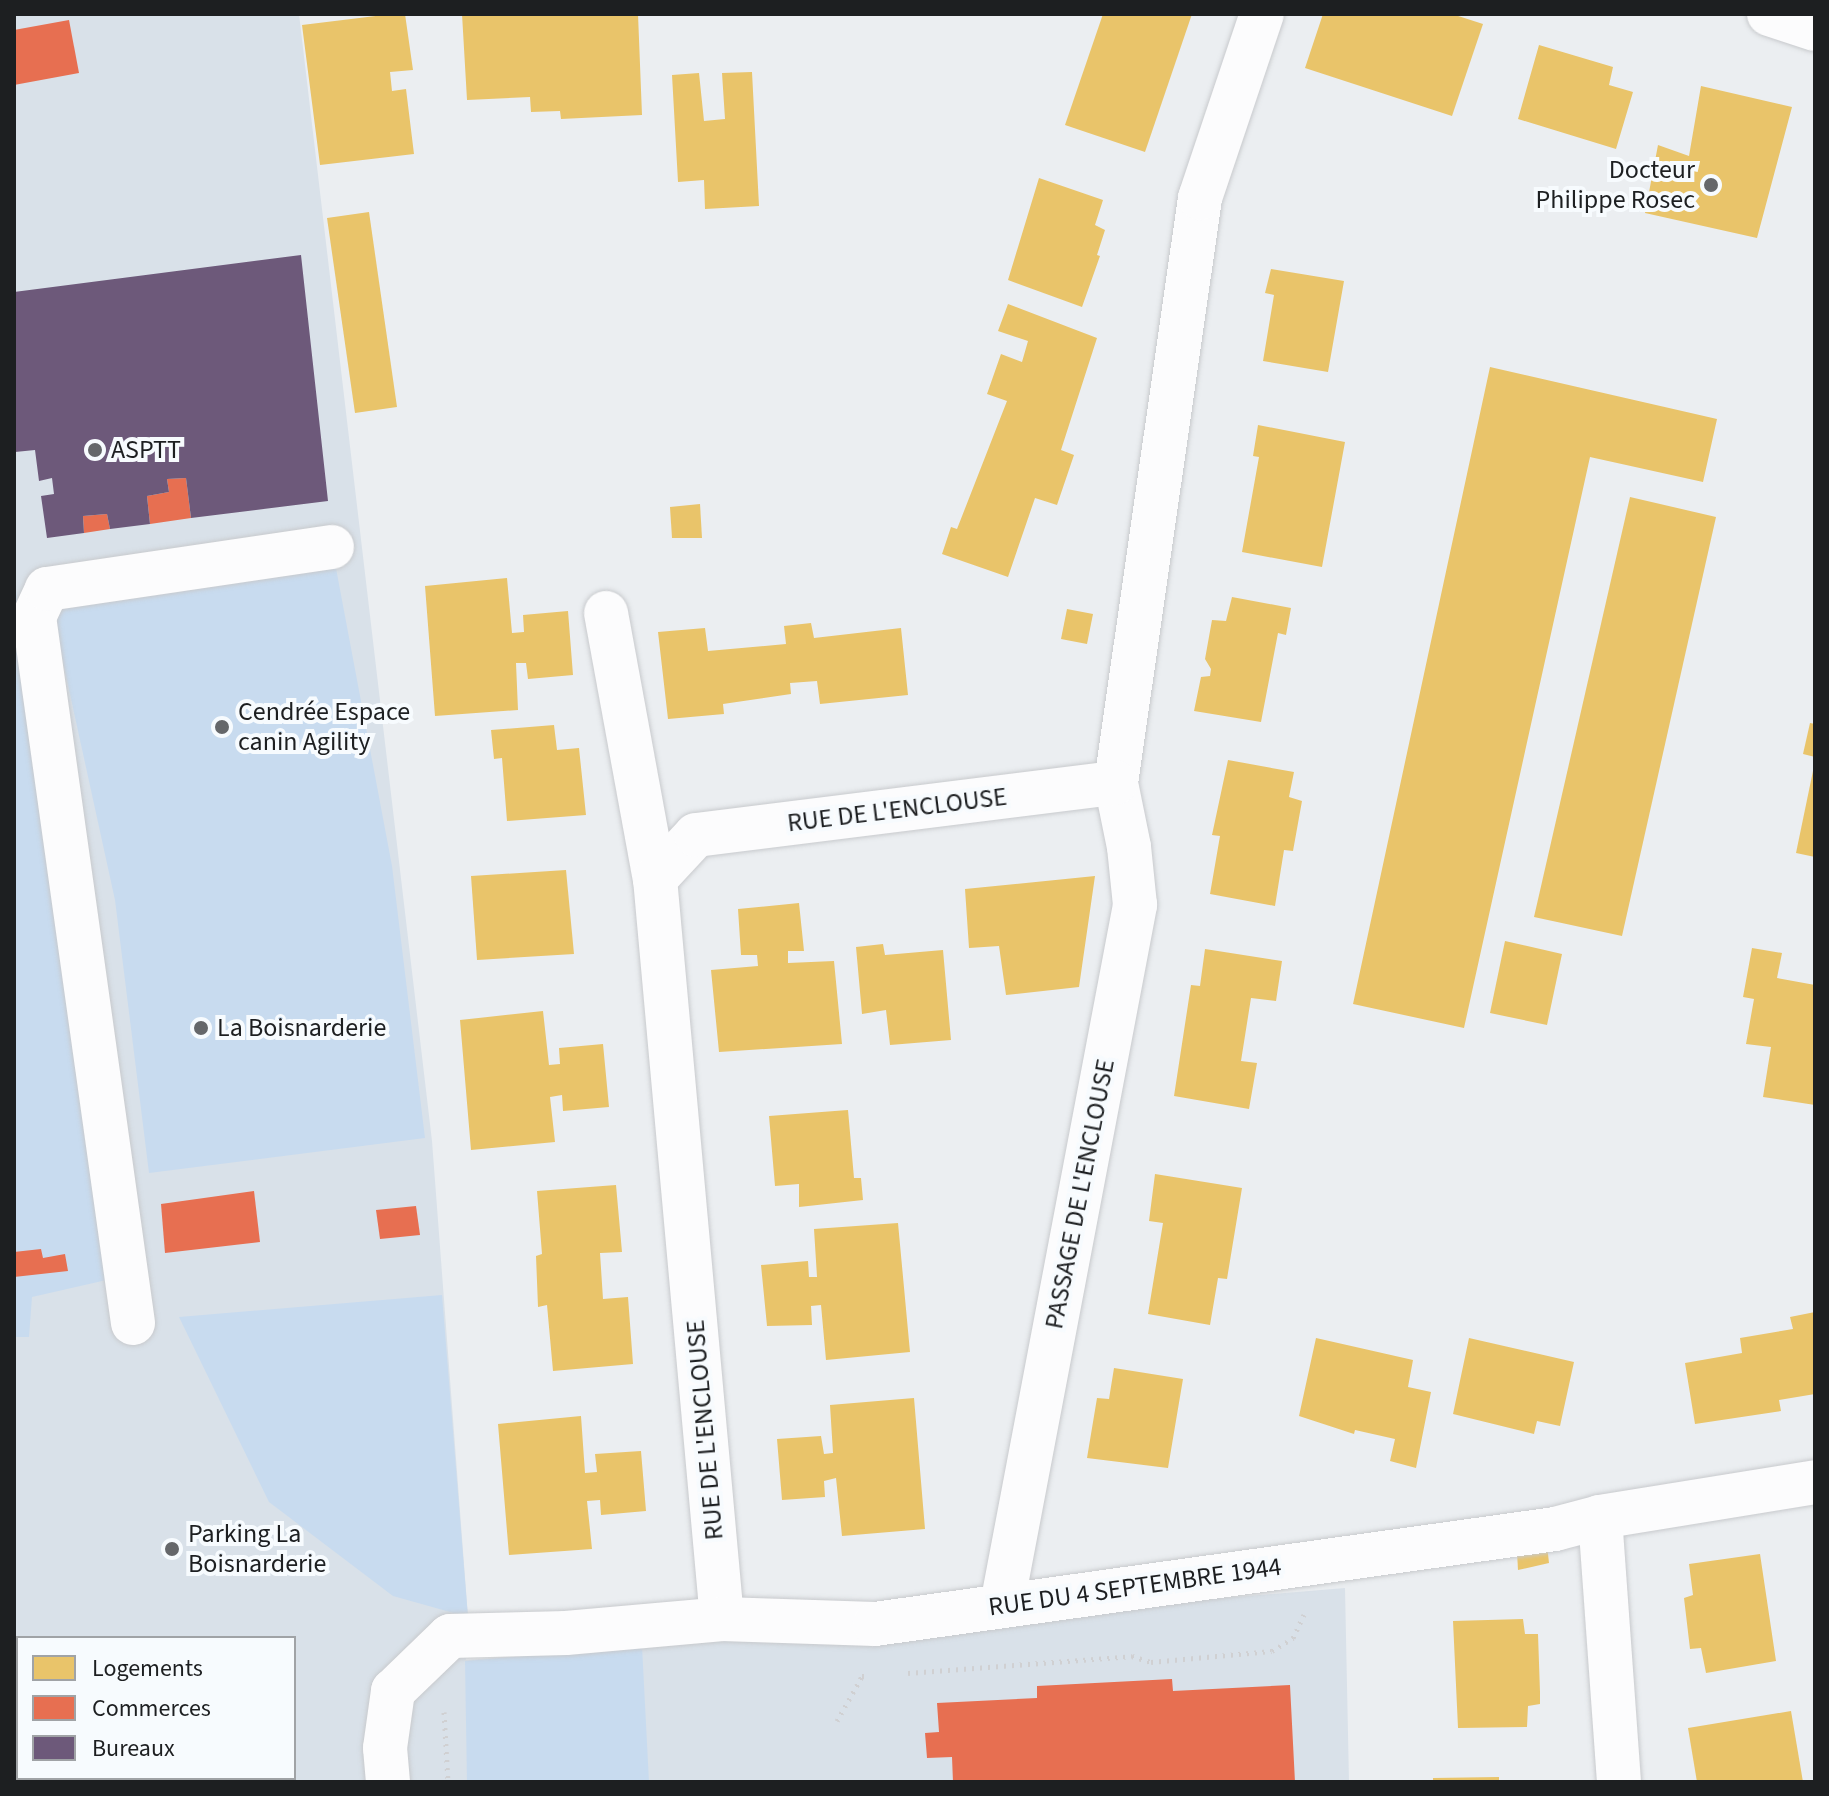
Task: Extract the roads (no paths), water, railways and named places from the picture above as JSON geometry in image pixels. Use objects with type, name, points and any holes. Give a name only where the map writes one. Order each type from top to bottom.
[{"type":"street","points":[[1116,783],[1200,198],[1262,14]]},
{"type":"street","points":[[1769,14],[1815,29]]},
{"type":"street","points":[[133,1323],[34,617],[47,589],[332,547]]},
{"type":"street","points":[[606,613],[655,879]]},
{"type":"street","name":"RUE DE L'ENCLOUSE","points":[[722,1619],[655,879],[696,835],[1116,783]]},
{"type":"street","name":"PASSAGE DE L'ENCLOUSE","points":[[1002,1605],[1135,905],[1129,847],[1116,783]]},
{"type":"street","name":"RUE DU 4 SEPTEMBRE 1944","points":[[388,1782],[385,1748],[393,1691],[450,1636],[566,1633],[722,1619],[875,1624],[1555,1529],[1600,1517],[1815,1482]]},
{"type":"street","points":[[1600,1517],[1619,1782]]},
{"type":"place","name":"Docteur Philippe Rosec","points":[[1711,185]]},
{"type":"place","name":"ASPTT","points":[[95,450]]},
{"type":"place","name":"Cendrée Espace canin Agility","points":[[222,727]]},
{"type":"place","name":"La Boisnarderie","points":[[201,1028]]},
{"type":"place","name":"Parking La Boisnarderie","points":[[172,1549]]}]
